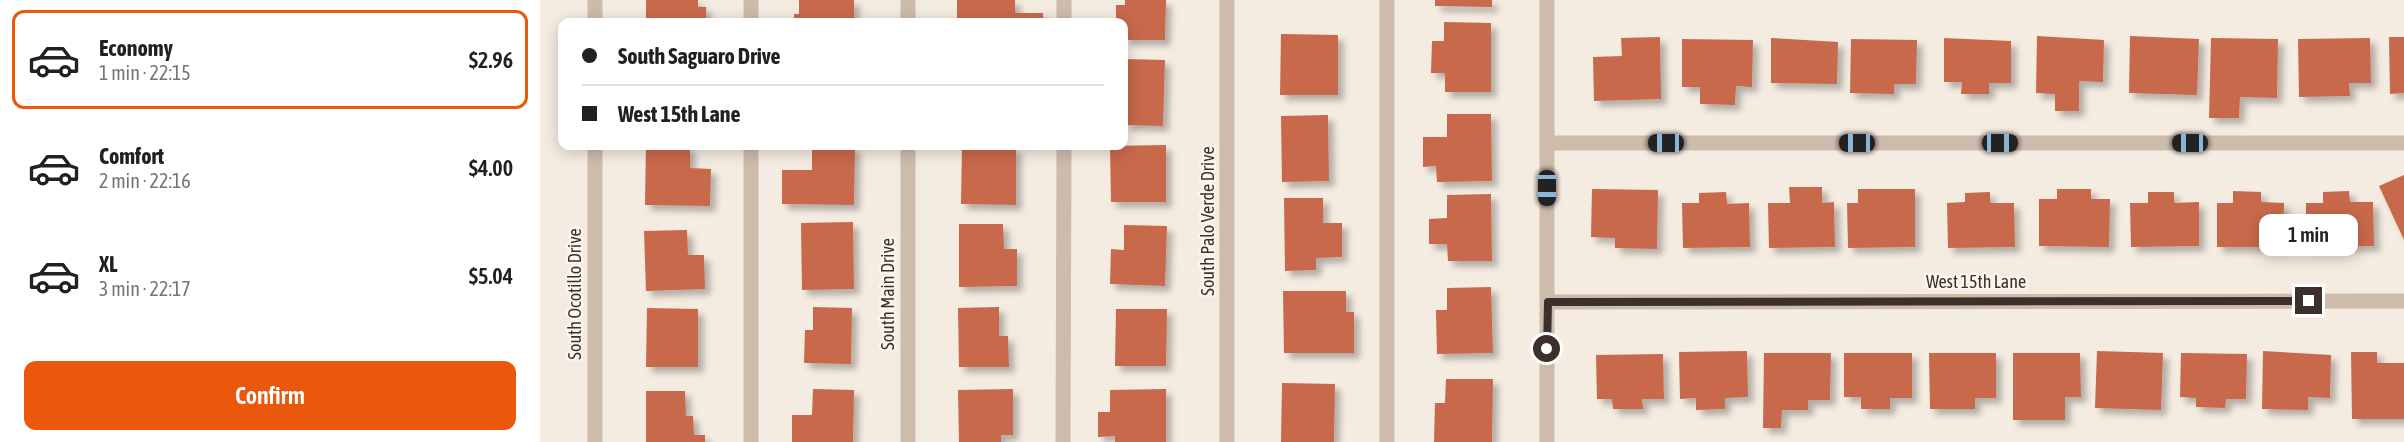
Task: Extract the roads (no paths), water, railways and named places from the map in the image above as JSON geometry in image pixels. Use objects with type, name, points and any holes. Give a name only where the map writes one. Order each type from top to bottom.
[{"type":"street","points":[[595,0],[595,18]]},
{"type":"street","points":[[751,0],[751,18]]},
{"type":"street","points":[[908,0],[908,18]]},
{"type":"street","points":[[1064,0],[1064,18]]},
{"type":"street","name":"South Palo Verde Drive","points":[[1227,0],[1227,442]]},
{"type":"street","points":[[1387,0],[1387,442]]},
{"type":"street","points":[[1547,0],[1547,442]]},
{"type":"street","points":[[1547,143],[2404,143]]},
{"type":"street","name":"South Ocotillo Drive","points":[[595,150],[595,442]]},
{"type":"street","points":[[751,150],[751,442]]},
{"type":"street","name":"South Main Drive","points":[[908,150],[908,442]]},
{"type":"street","points":[[1063,442],[1064,150]]},
{"type":"street","name":"West 15th Lane","points":[[1548,302],[2404,301]]}]
